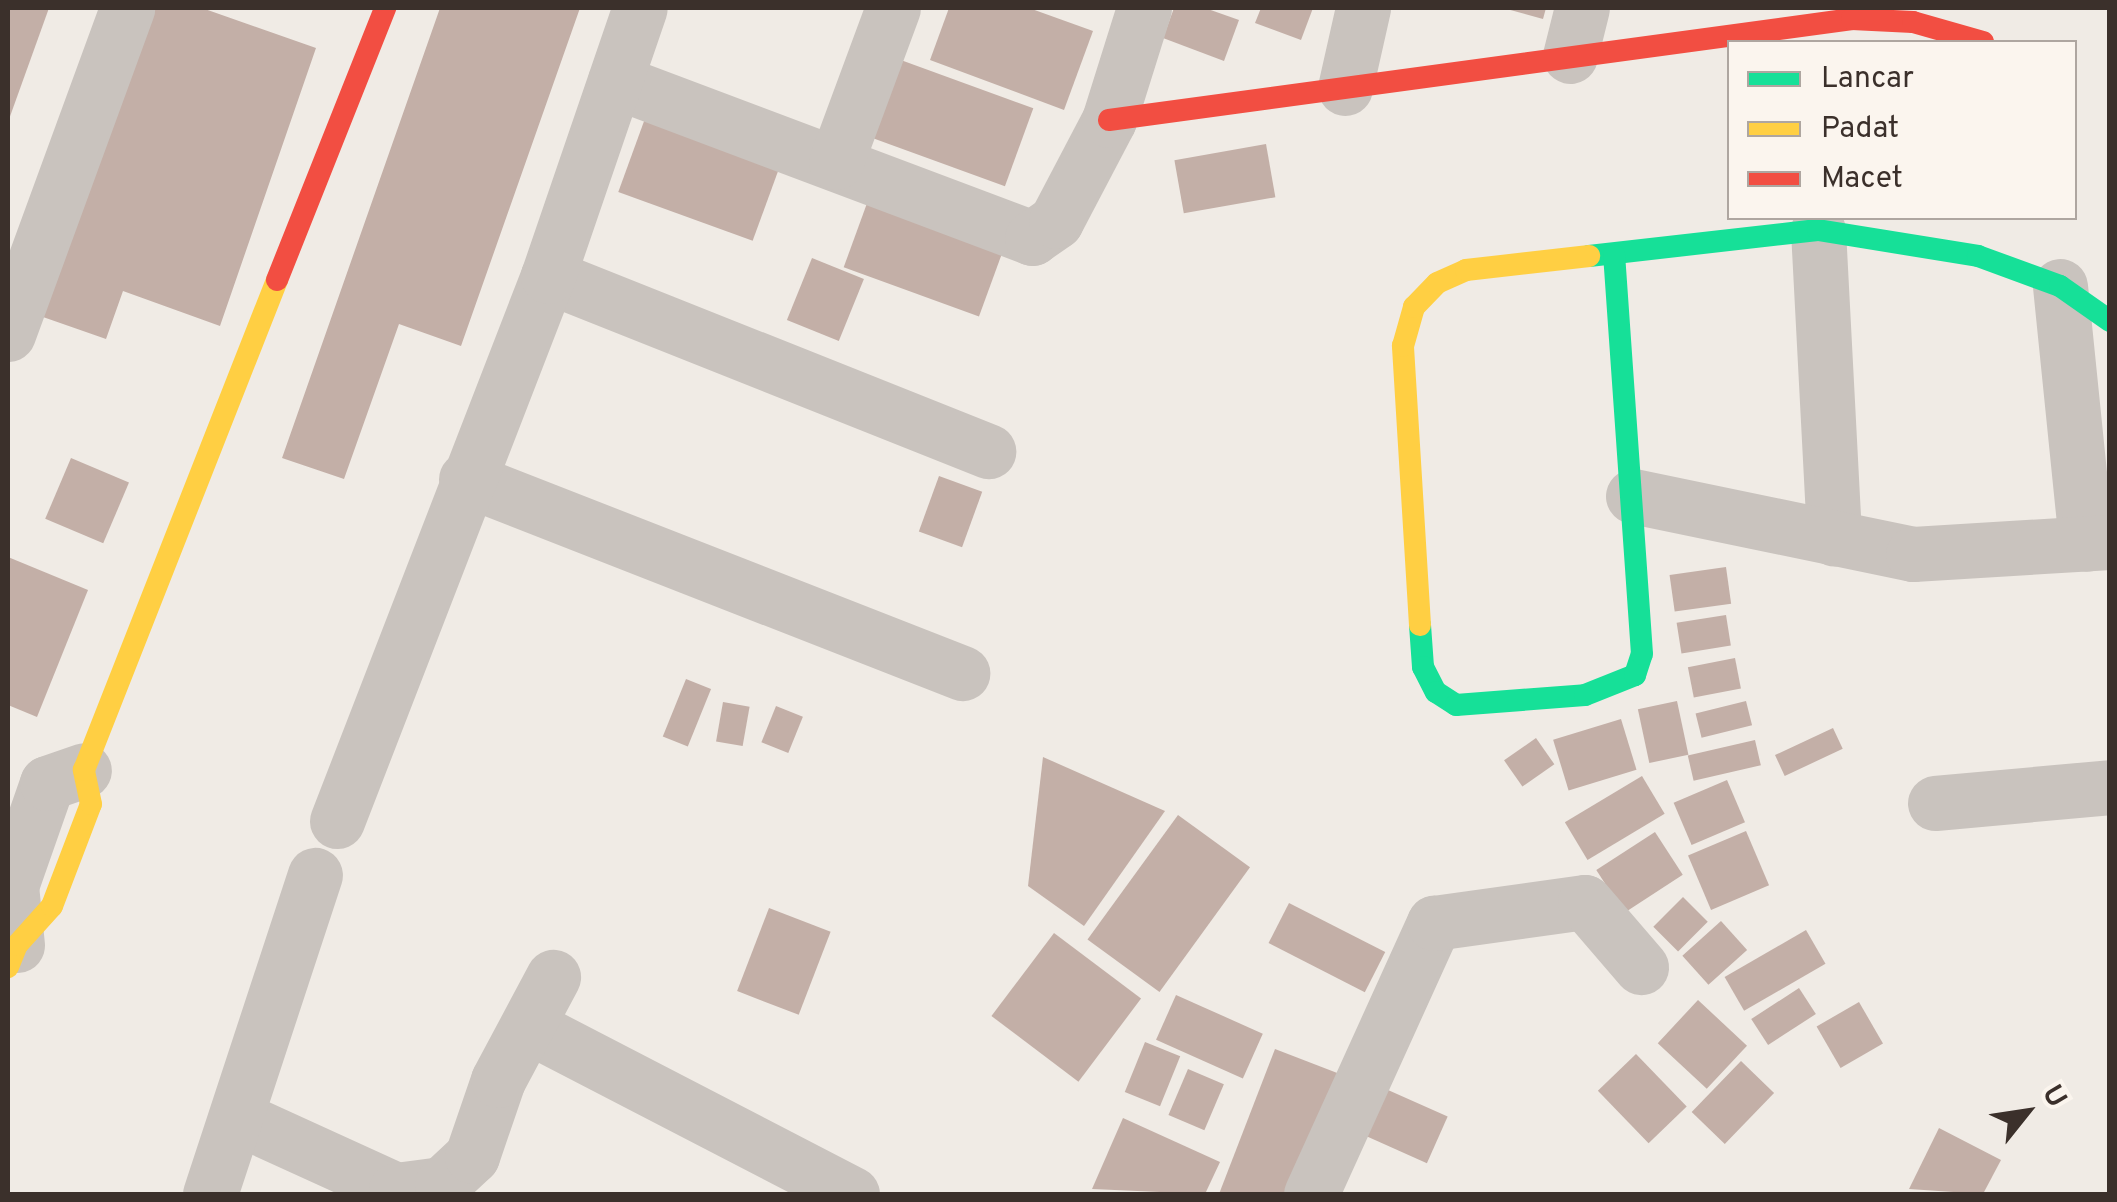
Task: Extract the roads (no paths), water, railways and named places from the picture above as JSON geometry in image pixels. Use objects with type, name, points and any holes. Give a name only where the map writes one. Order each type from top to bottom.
[{"type":"street","points":[[8,334],[126,8]]},
{"type":"street","points":[[337,821],[466,479],[548,276],[640,8]]},
{"type":"street","points":[[836,162],[894,8]]},
{"type":"street","points":[[615,81],[1032,238],[1056,220],[1109,120],[1141,8]]},
{"type":"street","points":[[1345,88],[1364,8]]},
{"type":"street","points":[[12,956],[11,886],[48,782],[84,770],[376,10]]},
{"type":"street","points":[[1109,120],[1345,88],[1576,32],[1802,17],[1913,22],[1977,40]]},
{"type":"street","points":[[1614,254],[1634,496],[1642,654],[1635,674],[1585,695],[1456,705],[1436,692],[1423,666],[1403,346],[1414,307],[1438,282],[1466,270],[1818,230],[1978,256],[2060,286],[2110,321]]},
{"type":"street","points":[[1818,230],[1834,539]]},
{"type":"street","points":[[548,276],[988,451]]},
{"type":"street","points":[[1634,496],[1752,516],[1834,539],[1913,554],[2098,543],[2060,286]]},
{"type":"street","points":[[466,479],[962,673]]},
{"type":"street","points":[[1935,803],[2110,786]]},
{"type":"street","points":[[210,1194],[315,876]]},
{"type":"street","points":[[1311,1194],[1434,923],[1584,902],[1642,967]]},
{"type":"street","points":[[236,1117],[396,1190],[442,1184],[472,1156],[498,1080],[553,978]]},
{"type":"street","points":[[528,1026],[852,1194]]}]
